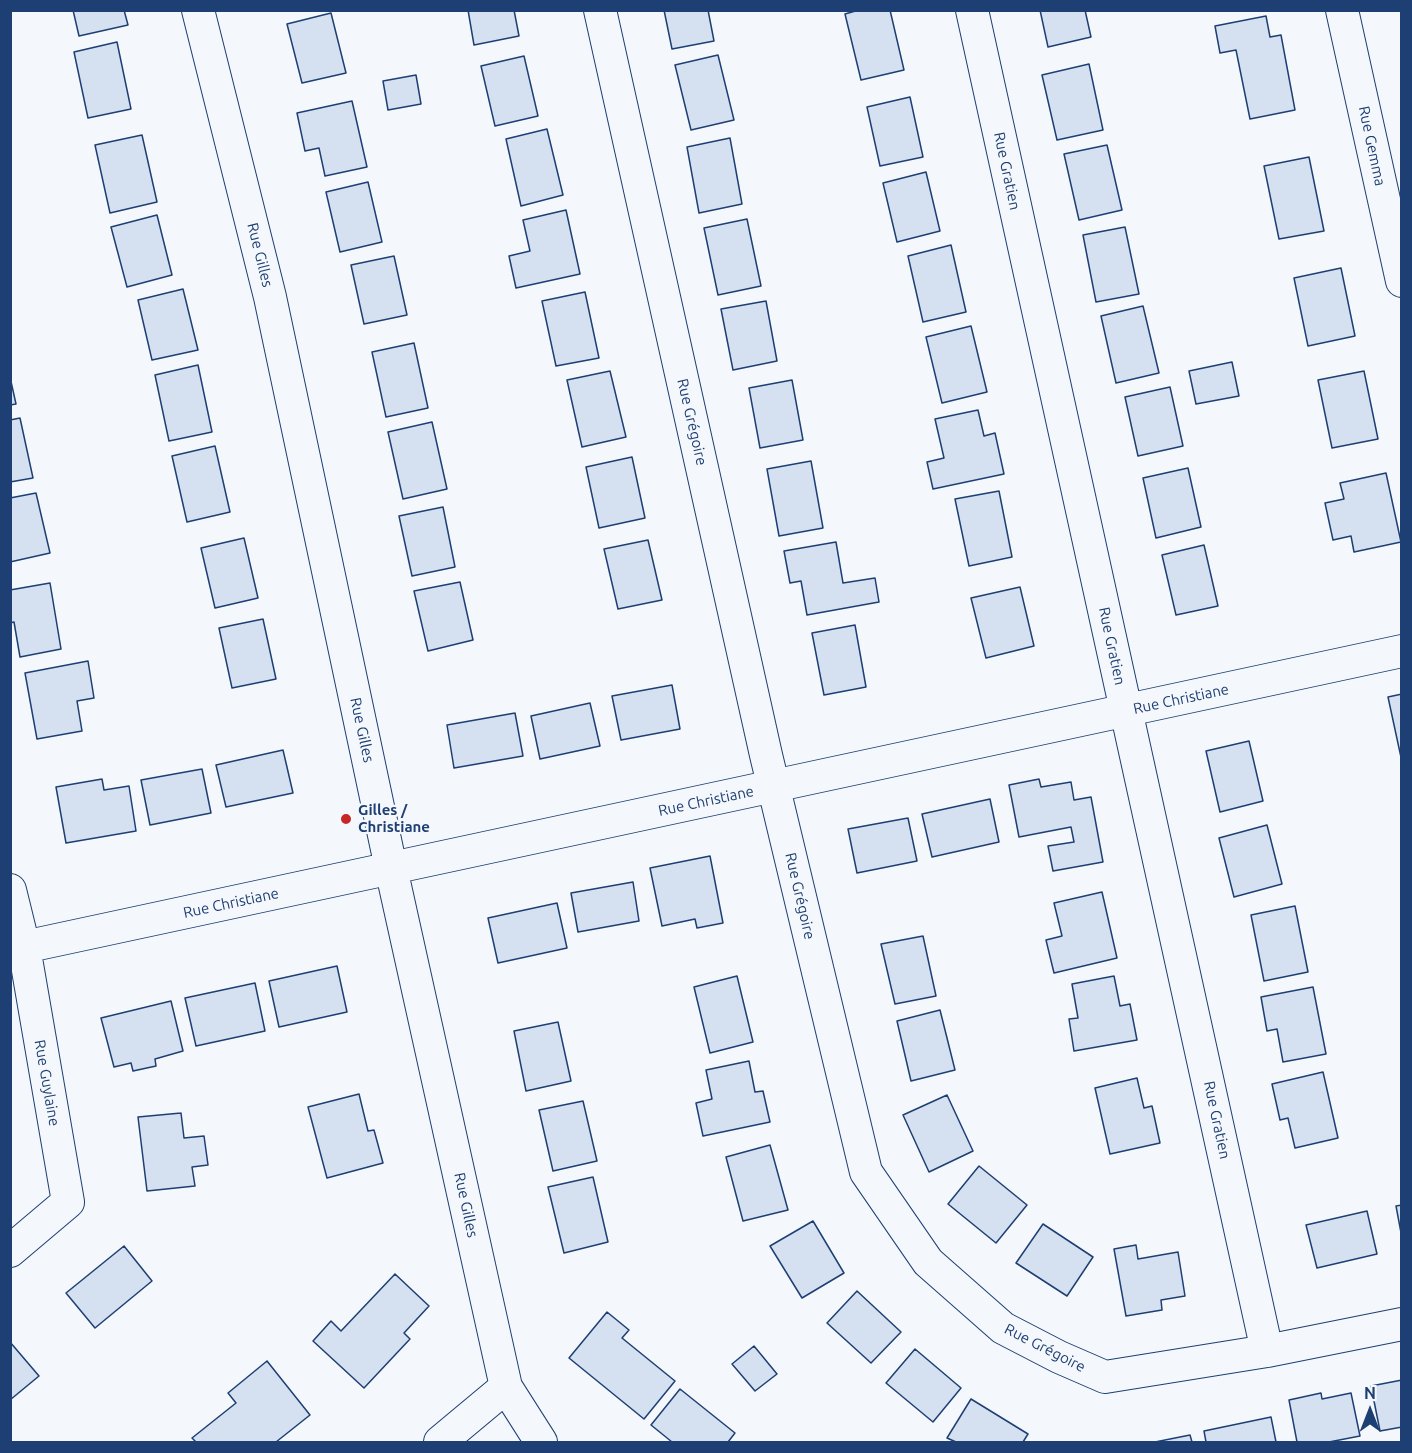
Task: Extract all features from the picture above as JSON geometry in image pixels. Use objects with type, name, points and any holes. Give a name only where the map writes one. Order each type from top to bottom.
[{"type":"street","name":"Rue Gilles","points":[[198,10],[270,297],[391,868],[506,1387],[541,1443]]},
{"type":"street","name":"Rue Grégoire","points":[[600,10],[773,786],[866,1172],[928,1262],[1003,1328],[1059,1357],[1105,1377],[1268,1351],[1401,1324]]},
{"type":"street","name":"Rue Gratien","points":[[972,10],[1268,1351]]},
{"type":"street","name":"Rue Gemma","points":[[1342,10],[1392,196],[1401,281]]},
{"type":"street","name":"Rue Christiane","points":[[17,949],[1401,651]]},
{"type":"street","name":"Rue Guylaine","points":[[10,890],[17,949],[68,1202],[10,1251]]},
{"type":"street","points":[[440,1443],[506,1387]]},
{"type":"building","points":[[73,10],[124,10],[128,25],[79,36]]},
{"type":"building","points":[[468,10],[514,10],[519,36],[474,45]]},
{"type":"building","points":[[664,10],[708,10],[714,41],[672,49]]},
{"type":"building","points":[[859,10],[890,10],[904,70],[861,80],[845,14]]},
{"type":"building","points":[[1040,10],[1085,10],[1091,37],[1048,47]]},
{"type":"building","points":[[331,13],[346,73],[302,83],[287,24]]},
{"type":"building","points":[[1266,16],[1270,37],[1281,35],[1295,110],[1250,119],[1236,50],[1220,53],[1215,26]]},
{"type":"building","points":[[117,42],[131,109],[88,118],[74,52]]},
{"type":"building","points":[[718,55],[734,120],[691,130],[675,65]]},
{"type":"building","points":[[524,56],[538,116],[495,126],[481,66]]},
{"type":"building","points":[[1089,64],[1103,130],[1057,140],[1042,75]]},
{"type":"building","points":[[416,75],[421,104],[388,110],[383,81]]},
{"type":"building","points":[[910,97],[923,157],[880,166],[867,107]]},
{"type":"building","points":[[352,101],[367,167],[325,176],[319,148],[305,151],[297,113]]},
{"type":"building","points":[[547,129],[563,195],[521,206],[506,139]]},
{"type":"building","points":[[142,135],[157,202],[110,213],[95,145]]},
{"type":"building","points":[[730,138],[742,204],[699,213],[687,147]]},
{"type":"building","points":[[1107,145],[1122,210],[1079,220],[1064,154]]},
{"type":"building","points":[[1309,157],[1324,231],[1279,239],[1264,166]]},
{"type":"building","points":[[926,172],[940,231],[897,242],[883,183]]},
{"type":"building","points":[[368,182],[382,242],[340,252],[326,192]]},
{"type":"building","points":[[566,210],[580,274],[516,288],[509,256],[530,251],[523,220]]},
{"type":"building","points":[[157,215],[172,275],[127,287],[111,227]]},
{"type":"building","points":[[747,219],[761,286],[718,295],[704,228]]},
{"type":"building","points":[[1125,227],[1139,294],[1096,302],[1083,235]]},
{"type":"building","points":[[951,245],[966,312],[923,322],[908,256]]},
{"type":"building","points":[[394,256],[407,315],[364,324],[351,265]]},
{"type":"building","points":[[1341,268],[1355,336],[1308,346],[1294,278]]},
{"type":"building","points":[[183,289],[198,350],[152,360],[138,300]]},
{"type":"building","points":[[585,292],[599,358],[556,366],[542,301]]},
{"type":"building","points":[[766,301],[777,361],[733,370],[721,309]]},
{"type":"building","points":[[1143,306],[1159,373],[1116,383],[1101,316]]},
{"type":"building","points":[[971,326],[987,392],[942,403],[926,337]]},
{"type":"building","points":[[414,343],[428,408],[386,417],[372,352]]},
{"type":"building","points":[[1232,362],[1239,396],[1196,404],[1189,371]]},
{"type":"building","points":[[198,365],[212,432],[169,441],[155,375]]},
{"type":"building","points":[[610,371],[626,437],[582,447],[567,380]]},
{"type":"building","points":[[1364,371],[1378,439],[1332,448],[1318,380]]},
{"type":"building","points":[[10,377],[16,404],[10,405]]},
{"type":"building","points":[[792,380],[803,440],[760,448],[749,388]]},
{"type":"building","points":[[1170,387],[1183,446],[1138,456],[1125,397]]},
{"type":"building","points":[[978,410],[984,436],[995,433],[1004,474],[933,489],[927,462],[944,458],[935,419]]},
{"type":"building","points":[[20,418],[33,478],[10,482],[10,420]]},
{"type":"building","points":[[432,422],[447,489],[403,499],[388,432]]},
{"type":"building","points":[[215,446],[230,512],[187,522],[172,456]]},
{"type":"building","points":[[632,457],[645,518],[599,528],[586,467]]},
{"type":"building","points":[[811,461],[823,528],[779,536],[767,469]]},
{"type":"building","points":[[1188,468],[1201,527],[1156,538],[1143,478]]},
{"type":"building","points":[[1386,473],[1401,542],[1354,552],[1351,536],[1333,540],[1325,503],[1344,499],[1340,483]]},
{"type":"building","points":[[999,491],[1012,557],[969,566],[955,499]]},
{"type":"building","points":[[36,493],[50,553],[10,562],[10,498]]},
{"type":"building","points":[[443,507],[455,567],[412,576],[399,516]]},
{"type":"building","points":[[244,538],[258,598],[215,608],[201,548]]},
{"type":"building","points":[[648,540],[662,600],[618,609],[604,549]]},
{"type":"building","points":[[836,542],[843,583],[875,578],[879,602],[807,615],[801,581],[790,583],[784,551]]},
{"type":"building","points":[[1204,545],[1218,606],[1176,615],[1162,555]]},
{"type":"building","points":[[460,582],[473,640],[428,651],[414,591]]},
{"type":"building","points":[[50,583],[61,649],[20,657],[14,622],[10,623],[10,590]]},
{"type":"building","points":[[1020,587],[1034,646],[986,658],[971,598]]},
{"type":"building","points":[[263,619],[276,679],[232,688],[219,628]]},
{"type":"building","points":[[855,625],[866,687],[824,695],[812,633]]},
{"type":"building","points":[[88,661],[94,698],[77,701],[82,731],[37,739],[25,673]]},
{"type":"building","points":[[672,685],[680,729],[621,740],[612,696]]},
{"type":"building","points":[[1402,694],[1402,762],[1388,697]]},
{"type":"building","points":[[590,703],[600,746],[540,759],[531,716]]},
{"type":"building","points":[[515,713],[523,756],[454,768],[447,725]]},
{"type":"building","points":[[1249,741],[1263,801],[1220,812],[1206,751]]},
{"type":"building","points":[[283,750],[293,793],[226,807],[216,765]]},
{"type":"building","points":[[202,769],[211,813],[150,825],[141,780]]},
{"type":"building","points":[[102,779],[104,790],[129,786],[136,831],[66,843],[56,787]]},
{"type":"building","points":[[1039,779],[1041,787],[1071,782],[1074,800],[1091,797],[1103,862],[1053,871],[1048,846],[1074,842],[1071,827],[1019,837],[1009,785]]},
{"type":"building","points":[[990,799],[999,842],[932,857],[922,814]]},
{"type":"building","points":[[908,818],[917,861],[857,873],[848,829]]},
{"type":"building","points":[[1267,825],[1282,884],[1234,897],[1219,838]]},
{"type":"building","points":[[710,856],[723,923],[697,928],[695,919],[662,926],[650,868]]},
{"type":"building","points":[[633,882],[639,921],[578,932],[571,893]]},
{"type":"building","points":[[1102,892],[1117,958],[1054,973],[1046,940],[1062,936],[1054,903]]},
{"type":"building","points":[[557,903],[567,948],[498,963],[488,918]]},
{"type":"building","points":[[1295,906],[1308,972],[1264,981],[1251,915]]},
{"type":"building","points":[[923,936],[936,996],[895,1004],[881,944]]},
{"type":"building","points":[[337,966],[347,1012],[279,1027],[269,981]]},
{"type":"building","points":[[737,976],[753,1042],[710,1053],[694,987]]},
{"type":"building","points":[[1114,976],[1120,1006],[1130,1004],[1137,1040],[1074,1051],[1069,1019],[1078,1018],[1072,984]]},
{"type":"building","points":[[255,983],[265,1031],[196,1046],[185,998]]},
{"type":"building","points":[[1313,987],[1326,1054],[1283,1062],[1277,1029],[1267,1031],[1261,997]]},
{"type":"building","points":[[171,1001],[183,1051],[155,1059],[156,1066],[133,1071],[131,1063],[114,1067],[101,1018]]},
{"type":"building","points":[[940,1010],[955,1070],[911,1081],[897,1021]]},
{"type":"building","points":[[558,1022],[571,1081],[526,1091],[514,1031]]},
{"type":"building","points":[[749,1061],[755,1092],[763,1091],[770,1122],[703,1136],[696,1103],[712,1099],[706,1070]]},
{"type":"building","points":[[1323,1072],[1338,1138],[1295,1148],[1288,1118],[1280,1120],[1272,1084]]},
{"type":"building","points":[[1137,1078],[1144,1108],[1152,1106],[1160,1143],[1110,1154],[1095,1088]]},
{"type":"building","points":[[359,1094],[368,1131],[374,1130],[383,1163],[327,1178],[308,1107]]},
{"type":"building","points":[[947,1095],[973,1151],[929,1172],[903,1115]]},
{"type":"building","points":[[583,1101],[597,1161],[553,1171],[539,1110]]},
{"type":"building","points":[[181,1113],[184,1138],[204,1136],[208,1165],[192,1167],[195,1186],[147,1191],[138,1117]]},
{"type":"building","points":[[770,1145],[788,1210],[743,1221],[726,1157]]},
{"type":"building","points":[[979,1166],[1027,1205],[996,1243],[948,1204]]},
{"type":"building","points":[[593,1177],[608,1242],[564,1253],[548,1187]]},
{"type":"building","points":[[1402,1205],[1402,1238],[1396,1206]]},
{"type":"building","points":[[1367,1211],[1377,1254],[1317,1268],[1306,1225]]},
{"type":"building","points":[[813,1221],[844,1273],[802,1298],[770,1246]]},
{"type":"building","points":[[1043,1224],[1093,1257],[1067,1296],[1016,1263]]},
{"type":"building","points":[[1136,1245],[1138,1259],[1178,1252],[1185,1296],[1161,1300],[1162,1310],[1126,1316],[1114,1249]]},
{"type":"building","points":[[124,1246],[152,1281],[95,1328],[66,1293]]},
{"type":"building","points":[[395,1274],[429,1306],[404,1333],[410,1339],[364,1388],[313,1341],[331,1321],[341,1331]]},
{"type":"building","points":[[857,1291],[901,1332],[871,1363],[827,1323]]},
{"type":"building","points":[[607,1312],[629,1330],[622,1338],[675,1381],[644,1419],[569,1358]]},
{"type":"building","points":[[10,1342],[39,1376],[10,1400]]},
{"type":"building","points":[[754,1346],[777,1374],[755,1391],[732,1364]]},
{"type":"building","points":[[915,1349],[961,1388],[933,1422],[886,1383]]},
{"type":"building","points":[[267,1361],[310,1415],[276,1442],[196,1442],[192,1438],[236,1403],[228,1393]]},
{"type":"building","points":[[1402,1380],[1402,1427],[1380,1431],[1371,1386]]},
{"type":"building","points":[[680,1389],[735,1433],[728,1442],[672,1442],[651,1425]]},
{"type":"building","points":[[1321,1393],[1322,1399],[1351,1393],[1360,1436],[1329,1442],[1297,1442],[1289,1400]]},
{"type":"building","points":[[971,1399],[1028,1434],[1023,1442],[956,1442],[947,1438]]},
{"type":"building","points":[[1271,1417],[1276,1442],[1206,1442],[1204,1431]]},
{"type":"building","points":[[1190,1435],[1192,1442],[1155,1442]]},
{"type":"place","name":"Gilles / Christiane","points":[[346,819]]}]
